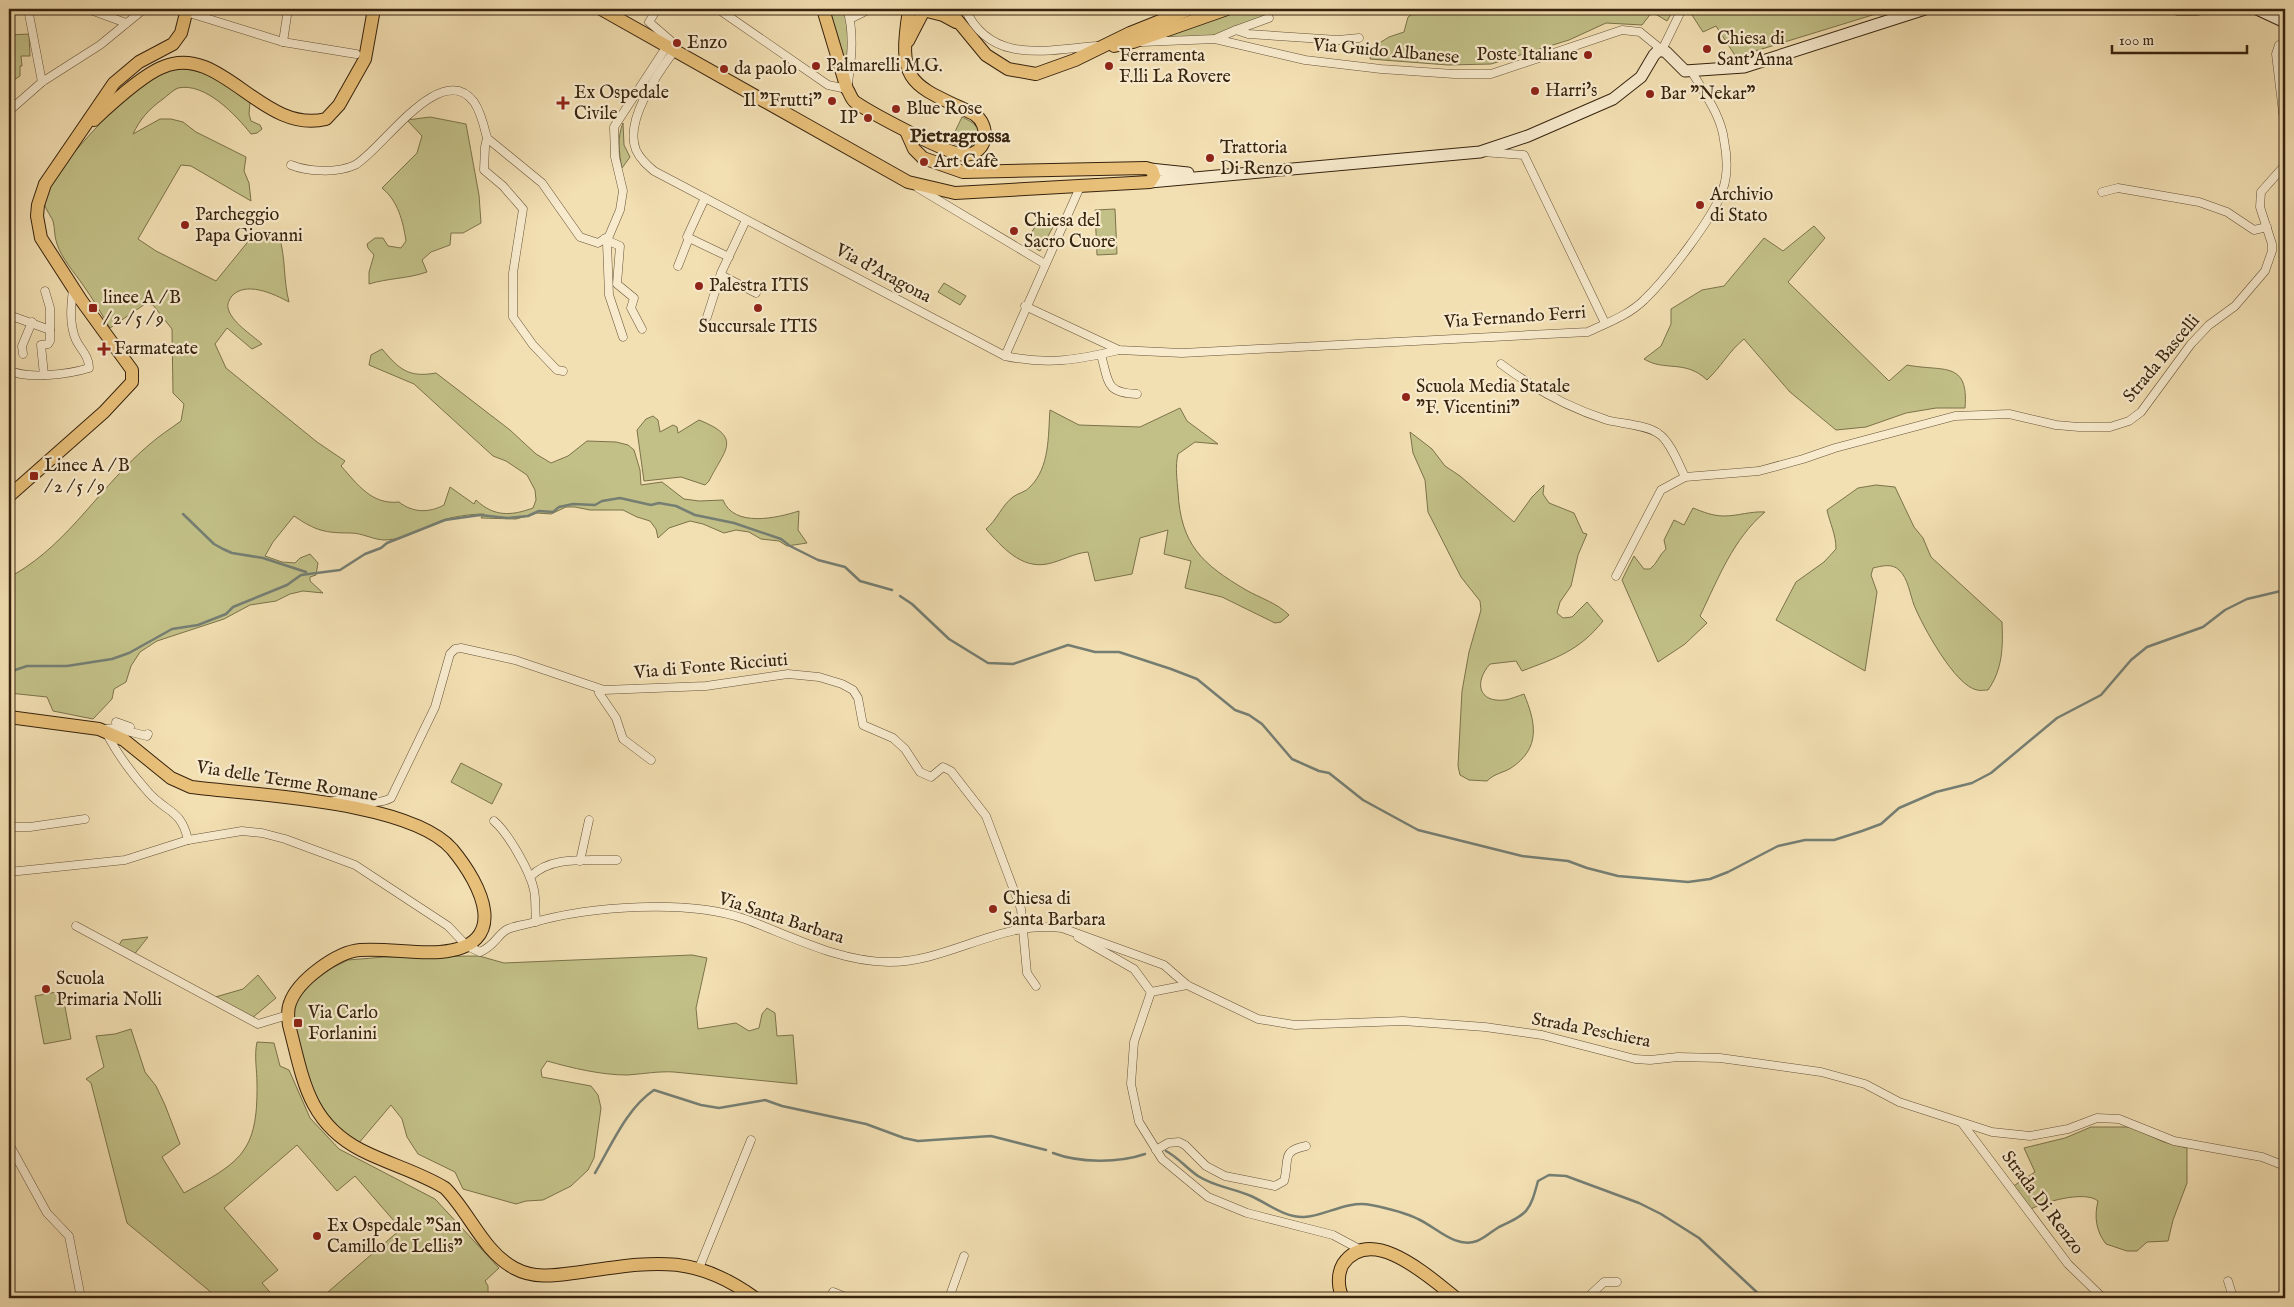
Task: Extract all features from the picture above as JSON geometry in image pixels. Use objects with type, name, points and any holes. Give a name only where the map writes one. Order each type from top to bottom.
[{"type":"main road","points":[[79,134],[155,71],[180,62],[198,64],[213,71],[275,112],[305,121],[326,119],[338,105],[365,59],[374,9]]},
{"type":"main road","points":[[601,9],[908,182],[955,193],[1080,187],[1150,175]]},
{"type":"main road","points":[[823,9],[847,89],[853,100],[906,131],[963,155],[972,154],[979,149],[986,135],[983,123],[978,116],[922,88],[912,80],[905,63],[908,9],[916,14],[926,11],[942,15],[962,26]]},
{"type":"main road","points":[[948,9],[986,55],[1008,69],[1036,74],[1100,48],[1130,32],[1190,9]]},
{"type":"main road","points":[[1100,48],[1133,42],[1226,9]]},
{"type":"main road","points":[[9,496],[104,412],[132,382],[132,370],[41,238],[37,216],[39,199],[45,184],[114,83],[140,62],[173,44],[181,33],[187,10]]},
{"type":"main road","points":[[905,48],[912,30],[926,11]]},
{"type":"main road","points":[[906,131],[914,149],[923,158],[963,172],[1150,175]]},
{"type":"main road","name":"Via delle Terme Romane","points":[[9,717],[104,731],[124,740],[171,778],[190,787],[328,804],[392,816],[430,831],[450,848],[466,868],[482,896],[485,917],[483,928],[467,946]]},
{"type":"main road","points":[[467,946],[439,952],[360,950],[332,959],[298,990],[290,1003],[288,1014],[306,1088],[326,1124],[342,1138],[361,1150],[445,1188],[456,1199],[496,1255],[513,1268],[528,1274],[544,1276],[652,1264],[680,1265],[699,1268],[734,1283],[755,1298]]},
{"type":"main road","points":[[1343,1298],[1339,1284],[1342,1266],[1351,1255],[1361,1250],[1382,1250],[1395,1255],[1456,1298]]},
{"type":"street","points":[[28,9],[42,82]]},
{"type":"street","points":[[88,9],[126,23]]},
{"type":"street","points":[[9,111],[42,82],[100,45],[144,9]]},
{"type":"street","points":[[283,42],[288,9]]},
{"type":"street","points":[[487,138],[542,183],[580,237],[598,244],[609,236],[620,210],[622,191],[615,157],[614,127],[670,49],[671,41],[649,22],[657,9]]},
{"type":"street","points":[[718,9],[828,85],[847,89],[851,67],[850,19],[847,9]]},
{"type":"street","points":[[850,19],[870,9]]},
{"type":"street","points":[[965,9],[981,33],[993,42],[1008,48],[1032,51],[1100,48]]},
{"type":"street","points":[[1480,152],[1528,136],[1613,99],[1641,77],[1656,52],[1662,50],[1682,9]]},
{"type":"street","points":[[1662,50],[1688,71],[1744,67],[1925,9]]},
{"type":"street","points":[[2177,9],[2198,9]]},
{"type":"street","points":[[2257,9],[2285,22]]},
{"type":"street","points":[[187,10],[283,42],[356,54]]},
{"type":"street","points":[[1236,30],[1269,18]]},
{"type":"street","name":"Via Guido Albanese","points":[[1215,39],[1236,30],[1248,34],[1338,40],[1359,38]]},
{"type":"street","name":"Via Guido Albanese","points":[[1133,42],[1215,39],[1306,60],[1454,74],[1491,74],[1622,30],[1640,32],[1662,50]]},
{"type":"street","points":[[2285,44],[2279,45],[2276,54],[2285,129]]},
{"type":"street","name":"Via d'Aragona","points":[[670,49],[635,119],[633,137],[636,150],[642,160],[654,171],[1005,356]]},
{"type":"street","name":"Via Fernando Ferri","points":[[1005,356],[1050,362],[1082,359],[1119,350],[1182,353],[1588,332],[1625,314],[1644,300],[1686,250],[1719,200],[1724,187],[1726,162],[1723,132],[1716,115],[1688,71]]},
{"type":"street","points":[[291,165],[307,170],[340,169],[356,164],[394,130],[416,107],[431,97],[444,92],[456,91],[469,97],[478,108],[487,138],[484,170],[523,209],[513,273],[514,316],[533,345],[557,370],[563,371]]},
{"type":"street","points":[[1150,175],[1212,176],[1480,152],[1524,155],[1605,323]]},
{"type":"street","name":"Strada Bascelli","points":[[1685,477],[1759,471],[1835,448],[1955,416],[2009,414],[2056,425],[2079,427],[2110,427],[2129,421],[2141,412],[2191,344],[2209,324],[2235,306],[2264,271],[2272,251],[2271,237],[2260,207],[2261,192],[2285,165]]},
{"type":"street","points":[[908,182],[1045,264]]},
{"type":"street","points":[[1005,356],[1025,306],[1080,187]]},
{"type":"street","points":[[2102,192],[2118,188],[2198,202],[2227,212],[2254,230],[2267,227]]},
{"type":"street","points":[[678,266],[689,238],[687,237],[705,198]]},
{"type":"street","points":[[707,317],[721,274],[746,220]]},
{"type":"street","points":[[689,238],[729,257]]},
{"type":"street","points":[[604,239],[620,246],[617,284],[634,298],[631,308],[642,329]]},
{"type":"street","points":[[604,239],[607,243],[609,295],[623,337]]},
{"type":"street","points":[[721,274],[756,293]]},
{"type":"street","points":[[9,370],[17,375],[44,375],[89,368],[89,359],[76,339],[72,324],[73,287]]},
{"type":"street","points":[[44,375],[41,345],[50,341],[50,308],[45,291]]},
{"type":"street","name":"Via Fernando Ferri","points":[[1025,306],[1119,350]]},
{"type":"street","points":[[9,315],[50,330]]},
{"type":"street","points":[[23,354],[22,346],[32,322]]},
{"type":"street","points":[[1101,355],[1110,385],[1119,393],[1137,394]]},
{"type":"street","points":[[1501,364],[1529,384],[1572,406],[1607,420],[1637,426],[1659,434],[1685,477],[1661,490],[1616,576]]},
{"type":"street","name":"Via di Fonte Ricciuti","points":[[328,804],[338,798],[373,803],[391,798],[435,707],[450,654],[456,649],[461,648],[515,660],[599,689],[706,686],[788,674],[819,677],[842,684],[852,690],[858,698],[863,725],[893,738],[905,749],[920,772],[931,777],[944,767],[952,771],[964,784],[986,816],[1021,909],[1022,928]]},
{"type":"street","points":[[599,689],[599,693],[616,718],[623,739],[651,760]]},
{"type":"street","name":"Via delle Terme Romane","points":[[104,731],[115,728],[147,736],[148,734],[116,722]]},
{"type":"street","points":[[104,731],[150,794],[184,824],[188,840]]},
{"type":"street","points":[[9,827],[85,819]]},
{"type":"street","points":[[580,862],[589,820]]},
{"type":"street","points":[[494,821],[501,828],[530,878],[534,890],[536,922]]},
{"type":"street","points":[[9,872],[125,860],[188,840],[242,831],[262,833],[285,839],[363,870],[448,926],[467,946]]},
{"type":"street","points":[[530,878],[538,870],[553,863],[617,860]]},
{"type":"street","name":"Via Santa Barbara","points":[[467,946],[480,952],[491,947],[506,930],[557,916],[624,909],[676,907],[703,909],[742,918],[836,953],[868,961],[891,962],[930,956],[982,938],[1022,928],[1062,928]]},
{"type":"street","points":[[76,926],[142,957],[258,1024],[288,1014]]},
{"type":"street","points":[[1022,928],[1027,972],[1036,986]]},
{"type":"street","points":[[1062,928],[1134,969],[1151,992]]},
{"type":"street","name":"Strada Peschiera","points":[[1062,928],[1164,965],[1187,985],[1258,1019],[1278,1023],[1336,1025],[1403,1021],[1484,1027],[1542,1035],[1635,1059],[1720,1058],[1821,1072],[1865,1084],[1899,1102],[1992,1132],[2030,1136],[2068,1129],[2097,1118],[2120,1119],[2174,1141],[2262,1157],[2285,1166]]},
{"type":"street","points":[[1151,992],[1187,985]]},
{"type":"street","points":[[1151,992],[1134,1042],[1131,1084],[1139,1122],[1162,1159],[1208,1197],[1247,1213],[1333,1235],[1361,1250]]},
{"type":"street","name":"Strada Di Renzo","points":[[1961,1122],[2068,1264],[2103,1298]]},
{"type":"street","points":[[699,1268],[751,1140]]},
{"type":"street","points":[[1156,1150],[1168,1143],[1179,1142],[1206,1166],[1225,1176],[1274,1186],[1284,1181],[1288,1155],[1293,1148],[1306,1146]]},
{"type":"street","points":[[9,1144],[47,1213],[69,1236],[81,1298]]},
{"type":"street","points":[[949,1298],[964,1256]]},
{"type":"street","points":[[2228,1281],[2232,1294],[2231,1298]]},
{"type":"street","points":[[1587,1298],[1604,1282],[1617,1282]]},
{"type":"street","points":[[832,1292],[848,1298]]},
{"type":"shaded area","points":[[827,9],[844,9],[848,19],[847,70]]},
{"type":"shaded area","points":[[1233,9],[1284,9],[1215,37],[1168,37],[1165,35]]},
{"type":"shaded area","points":[[1420,9],[1470,9],[1462,14],[1477,14],[1505,9],[1674,9],[1667,21],[1652,12],[1642,25],[1606,23],[1569,40],[1491,64],[1448,65],[1370,59],[1373,47],[1389,37],[1404,32],[1408,17]]},
{"type":"shaded area","points":[[1696,9],[1892,9],[1736,57],[1716,26],[1703,32],[1692,15]]},
{"type":"shaded area","points":[[29,34],[30,56],[21,56],[20,76],[14,80],[9,75],[9,35]]},
{"type":"shaded area","points":[[176,68],[197,71],[215,79],[250,102],[249,114],[251,121],[260,125],[262,129],[257,133],[251,134],[219,102],[199,90],[188,87],[176,89],[153,107],[142,119],[133,134],[160,119],[171,119],[183,122],[196,132],[246,157],[244,171],[249,183],[251,201],[191,166],[181,165],[138,239],[156,251],[216,281],[251,238],[268,231],[279,236],[283,252],[289,302],[260,290],[244,289],[237,292],[228,302],[230,313],[237,323],[262,344],[252,349],[227,328],[215,344],[226,368],[317,442],[345,461],[341,466],[366,492],[381,500],[399,502],[404,506],[421,511],[444,505],[450,487],[474,504],[476,500],[489,510],[496,512],[517,513],[533,508],[536,500],[535,490],[527,475],[506,461],[493,456],[414,384],[369,365],[371,355],[382,349],[399,367],[411,373],[436,373],[510,430],[536,454],[551,463],[568,456],[587,441],[616,442],[628,445],[634,450],[640,470],[641,485],[662,482],[684,499],[699,501],[723,500],[736,515],[746,518],[768,518],[799,511],[798,530],[807,543],[787,546],[779,541],[761,539],[749,532],[736,530],[724,533],[690,521],[669,528],[658,538],[656,529],[650,521],[623,510],[590,510],[575,507],[566,507],[551,514],[537,513],[516,519],[481,518],[484,514],[460,516],[446,519],[401,538],[385,540],[355,533],[321,530],[294,516],[273,542],[265,556],[282,562],[295,563],[300,558],[310,554],[318,563],[316,575],[310,577],[310,581],[323,593],[303,591],[290,594],[276,601],[250,605],[224,619],[157,641],[140,652],[131,666],[126,682],[114,689],[112,699],[93,719],[53,711],[47,697],[9,693],[9,572],[15,574],[53,546],[133,460],[153,441],[181,421],[184,404],[173,393],[172,329],[153,305],[145,304],[110,328],[59,250],[53,221],[44,203],[47,190],[56,176],[84,141],[116,108],[138,87]]},
{"type":"shaded area","points":[[430,117],[466,124],[479,195],[481,223],[463,233],[451,233],[450,245],[431,252],[422,260],[427,272],[369,284],[369,272],[374,255],[367,244],[375,238],[383,238],[388,246],[401,248],[406,241],[396,205],[382,188],[417,153],[422,136],[407,120]]},
{"type":"shaded area","points":[[962,117],[972,123],[978,131],[978,139],[970,147],[961,147],[950,142]]},
{"type":"shaded area","points":[[623,123],[624,145],[630,157],[622,168],[619,145]]},
{"type":"shaded area","points":[[1115,209],[1117,254],[1097,255],[1095,210]]},
{"type":"shaded area","points":[[1039,219],[1053,227],[1040,251],[1026,243]]},
{"type":"shaded area","points":[[1814,226],[1825,238],[1788,282],[1889,381],[1907,365],[1942,369],[1958,375],[1963,382],[1965,408],[1936,408],[1906,413],[1866,427],[1836,430],[1790,392],[1744,339],[1707,380],[1691,370],[1660,365],[1644,359],[1661,346],[1671,324],[1671,309],[1702,290],[1724,286],[1764,238],[1783,251]]},
{"type":"shaded area","points":[[944,283],[966,296],[960,305],[938,292]]},
{"type":"shaded area","points":[[1180,408],[1187,421],[1218,444],[1195,442],[1178,454],[1176,473],[1180,510],[1189,539],[1206,562],[1217,571],[1246,590],[1279,607],[1289,615],[1281,622],[1275,623],[1222,597],[1185,588],[1191,561],[1164,554],[1168,530],[1140,538],[1132,574],[1095,581],[1088,552],[1047,564],[1029,563],[1020,560],[1005,549],[986,529],[1009,500],[1030,487],[1037,479],[1047,451],[1050,410],[1079,425],[1140,427]]},
{"type":"shaded area","points":[[653,416],[658,420],[660,432],[673,425],[677,427],[678,433],[699,420],[722,433],[726,439],[724,453],[705,485],[681,477],[644,481],[637,430],[646,419]]},
{"type":"shaded area","points":[[1410,432],[1432,449],[1445,466],[1460,476],[1514,522],[1532,497],[1544,485],[1543,494],[1549,503],[1574,513],[1583,533],[1587,534],[1578,555],[1571,586],[1560,602],[1557,613],[1563,618],[1572,617],[1587,602],[1603,621],[1576,647],[1546,662],[1522,671],[1516,661],[1490,664],[1482,678],[1481,690],[1484,695],[1496,700],[1505,700],[1524,694],[1531,715],[1533,734],[1527,752],[1521,760],[1511,768],[1493,776],[1487,781],[1469,780],[1460,775],[1458,766],[1462,691],[1469,652],[1481,610],[1480,601],[1461,577],[1428,512],[1425,480],[1413,453]]},
{"type":"shaded area","points":[[1876,485],[1895,487],[1914,527],[1923,538],[1931,557],[2002,622],[2001,657],[1997,674],[1988,690],[1978,690],[1968,686],[1959,678],[1940,654],[1918,614],[1905,577],[1893,566],[1873,568],[1871,575],[1877,592],[1865,671],[1776,620],[1796,582],[1824,562],[1836,549],[1827,510],[1858,488]]},
{"type":"shaded area","points":[[1693,508],[1720,516],[1765,512],[1744,534],[1727,560],[1700,616],[1707,623],[1685,644],[1658,662],[1622,580],[1634,556],[1644,569],[1652,567],[1666,549],[1664,540],[1674,520],[1684,525]]},
{"type":"shaded area","points":[[461,763],[502,784],[492,804],[451,782]]},
{"type":"shaded area","points":[[148,937],[133,956],[118,947],[122,940]]},
{"type":"shaded area","points":[[692,955],[707,958],[696,1008],[698,1029],[736,1023],[749,1031],[759,1028],[762,1014],[767,1008],[775,1013],[777,1036],[793,1035],[797,1084],[674,1072],[627,1075],[607,1074],[576,1069],[547,1061],[541,1070],[542,1077],[591,1086],[598,1095],[601,1108],[594,1158],[588,1170],[571,1186],[543,1200],[526,1201],[516,1204],[463,1189],[455,1172],[418,1154],[407,1137],[402,1119],[391,1105],[358,1144],[326,1119],[308,1082],[295,1024],[293,1004],[308,985],[332,968],[348,960],[384,957],[479,956],[504,963]]},
{"type":"shaded area","points":[[258,975],[276,998],[252,1018],[212,998],[243,989]]},
{"type":"shaded area","points":[[62,991],[71,1039],[44,1044],[35,996]]},
{"type":"shaded area","points":[[131,1029],[145,1072],[156,1086],[180,1144],[162,1157],[184,1193],[219,1173],[242,1153],[249,1141],[254,1126],[257,1042],[274,1043],[280,1066],[289,1070],[310,1118],[339,1149],[435,1199],[499,1268],[485,1281],[488,1286],[488,1298],[321,1298],[401,1229],[355,1176],[337,1191],[297,1145],[224,1208],[278,1270],[262,1283],[275,1298],[218,1298],[127,1223],[91,1083],[86,1079],[104,1067],[96,1036],[115,1034]]},
{"type":"shaded area","points":[[2091,1127],[2131,1127],[2164,1142],[2187,1148],[2187,1183],[2173,1220],[2168,1241],[2147,1242],[2137,1251],[2127,1251],[2106,1244],[2097,1224],[2098,1201],[2084,1197],[2064,1198],[2029,1210],[2012,1187],[2035,1172],[2024,1148],[2065,1138]]},
{"type":"waterway","points":[[9,672],[27,666],[67,666],[112,659],[129,653],[172,629],[198,625],[226,614],[233,607],[287,585],[301,575],[340,570],[387,543],[445,520],[480,515],[507,518],[528,516],[539,511],[553,512],[559,507],[573,504],[595,505],[602,501],[620,498],[651,505],[659,503],[676,506],[695,515],[734,523],[781,539],[790,546],[818,560],[845,567],[860,581],[892,590]]},
{"type":"waterway","points":[[183,514],[214,544],[223,549],[232,553],[263,558],[306,572]]},
{"type":"waterway","points":[[900,596],[912,604],[949,639],[988,663],[1013,664],[1068,645],[1095,652],[1119,652],[1197,679],[1235,710],[1249,715],[1262,724],[1292,759],[1319,771],[1329,773],[1363,800],[1418,830],[1522,856],[1568,861],[1618,876],[1688,882],[1710,879],[1728,872],[1778,846],[1805,840],[1834,840],[1862,831],[1881,824],[1899,808],[1936,792],[1972,783],[1991,773],[2057,718],[2101,695],[2131,660],[2147,647],[2203,627],[2225,610],[2247,599],[2285,590]]},
{"type":"waterway","points":[[595,1173],[628,1117],[636,1106],[654,1090],[701,1105],[719,1108],[765,1100],[782,1106],[866,1124],[918,1141],[991,1136],[1046,1150]]},
{"type":"waterway","points":[[1166,1151],[1204,1180],[1251,1196],[1276,1210],[1290,1215],[1304,1217],[1345,1206],[1371,1205],[1407,1214],[1453,1240],[1469,1243],[1480,1240],[1522,1215],[1533,1199],[1538,1181],[1549,1175],[1566,1176],[1639,1203],[1661,1214],[1699,1238],[1763,1298]]},
{"type":"waterway","points":[[1053,1153],[1075,1159],[1099,1161],[1123,1159],[1145,1154]]},
{"type":"place","name":"Enzo","points":[[677,43]]},
{"type":"place","name":"Chiesa di Sant'Anna","points":[[1707,49]]},
{"type":"place","name":"Poste Italiane","points":[[1588,55]]},
{"type":"place","name":"Palmarelli M.G.","points":[[816,66]]},
{"type":"place","name":"Ferramenta F.lli La Rovere","points":[[1109,66]]},
{"type":"place","name":"da paolo","points":[[724,69]]},
{"type":"place","name":"Harri's","points":[[1535,91]]},
{"type":"place","name":"Bar \"Nekar\"","points":[[1650,94]]},
{"type":"place","name":"Il \"Frutti\"","points":[[832,101]]},
{"type":"place","name":"Ex Ospedale Civile","points":[[563,103]]},
{"type":"place","name":"Blue Rose","points":[[896,109]]},
{"type":"place","name":"IP","points":[[868,118]]},
{"type":"place","name":"Trattoria Di Renzo","points":[[1210,158]]},
{"type":"place","name":"Art Cafè","points":[[924,162]]},
{"type":"place","name":"Archivio di Stato","points":[[1700,205]]},
{"type":"place","name":"Parcheggio Papa Giovanni","points":[[185,225]]},
{"type":"place","name":"Chiesa del Sacro Cuore","points":[[1014,231]]},
{"type":"place","name":"Palestra ITIS","points":[[699,286]]},
{"type":"place","name":"linee A / B / 2 / 5 / 9","points":[[93,308]]},
{"type":"place","name":"Succursale ITIS","points":[[758,308]]},
{"type":"place","name":"Farmateate","points":[[104,349]]},
{"type":"place","name":"Scuola Media Statale \"F. Vicentini\"","points":[[1406,397]]},
{"type":"place","name":"Linee A / B / 2 / 5 / 9","points":[[34,476]]},
{"type":"place","name":"Chiesa di Santa Barbara","points":[[993,909]]},
{"type":"place","name":"Scuola Primaria Nolli","points":[[46,989]]},
{"type":"place","name":"Via Carlo Forlanini","points":[[298,1023]]},
{"type":"place","name":"Ex Ospedale \"San Camillo de Lellis\"","points":[[317,1236]]},
{"type":"district","name":"Pietragrossa","points":[[960,136]]}]
